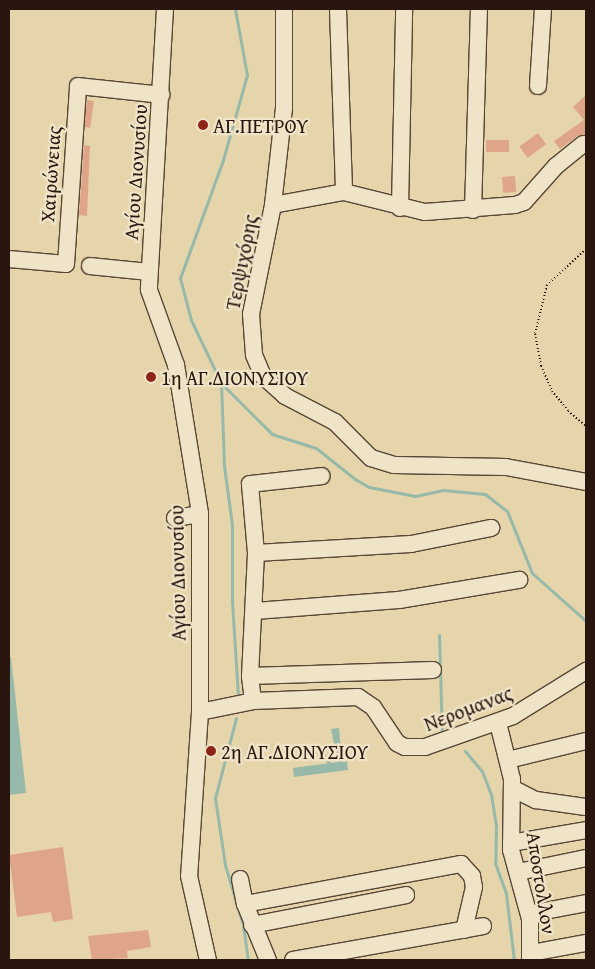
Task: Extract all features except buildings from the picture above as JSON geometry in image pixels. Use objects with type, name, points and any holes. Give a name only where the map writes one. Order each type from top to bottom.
[{"type":"street","name":"Αγίου Διονυσίου","points":[[165,9],[162,94],[149,272],[154,307],[176,365],[200,514],[200,712],[189,876],[208,960]]},
{"type":"street","name":"Τερψιχόρης","points":[[284,9],[284,108],[274,206],[251,314],[254,356],[263,376],[274,387],[335,422],[371,458],[394,465],[506,468],[586,482]]},
{"type":"street","points":[[338,9],[344,192]]},
{"type":"street","points":[[400,208],[404,9]]},
{"type":"street","points":[[473,210],[478,9]]},
{"type":"street","points":[[538,86],[542,9]]},
{"type":"street","name":"Χαιρώνειας","points":[[9,259],[66,264],[78,86],[162,94]]},
{"type":"street","points":[[274,206],[344,192],[400,208],[425,212],[473,210],[524,202],[556,166],[583,144]]},
{"type":"street","points":[[90,266],[149,272]]},
{"type":"street","points":[[252,701],[250,676],[255,611],[256,553],[250,484],[322,476]]},
{"type":"street","points":[[175,518],[200,514]]},
{"type":"street","points":[[256,553],[411,544],[492,528]]},
{"type":"street","points":[[255,611],[399,600],[519,580]]},
{"type":"street","points":[[250,676],[433,670]]},
{"type":"street","name":"Νερομανας","points":[[200,712],[252,701],[358,698],[373,707],[397,744],[415,748],[498,723],[547,698],[586,671]]},
{"type":"street","name":"Αποστολλον","points":[[498,723],[508,760],[512,788],[511,843],[529,914],[531,957]]},
{"type":"street","points":[[508,760],[586,741]]},
{"type":"street","points":[[512,788],[536,800],[586,807]]},
{"type":"street","points":[[511,843],[586,830]]},
{"type":"street","points":[[518,872],[586,858]]},
{"type":"street","points":[[245,904],[461,864],[472,876],[474,887],[473,904],[464,930]]},
{"type":"street","points":[[240,879],[252,925],[268,960]]},
{"type":"street","points":[[252,925],[406,895]]},
{"type":"street","points":[[529,914],[586,903]]},
{"type":"street","points":[[293,960],[483,926]]},
{"type":"street","points":[[531,957],[586,943]]},
{"type":"path","points":[[586,249],[548,285],[535,334],[541,366],[552,391],[568,411],[586,426]]},
{"type":"shaded area","points":[[11,657],[26,793],[9,795],[9,658]]},
{"type":"shaded area","points":[[339,728],[342,762],[347,761],[348,770],[294,777],[293,768],[338,762],[331,729]]},
{"type":"waterway","points":[[235,9],[247,75],[223,160],[180,278],[191,320],[221,383],[224,466],[232,525],[232,601],[238,696]]},
{"type":"waterway","points":[[221,383],[272,434],[316,448],[355,479],[369,487],[415,496],[443,490],[485,494],[507,511],[532,573],[586,621]]},
{"type":"waterway","points":[[439,635],[442,734]]},
{"type":"waterway","points":[[236,718],[215,798],[225,865],[243,925],[248,960]]},
{"type":"waterway","points":[[465,751],[482,771],[491,794],[496,824],[495,863],[506,894],[514,960]]},
{"type":"waterway","points":[[323,754],[331,767]]},
{"type":"place","name":"ΑΓ.ΠΕΤΡΟΥ","points":[[203,125]]},
{"type":"place","name":"1η ΑΓ.ΔΙΟΝΥΣΙΟΥ","points":[[151,377]]},
{"type":"place","name":"2η ΑΓ.ΔΙΟΝΥΣΙΟΥ","points":[[211,751]]}]
